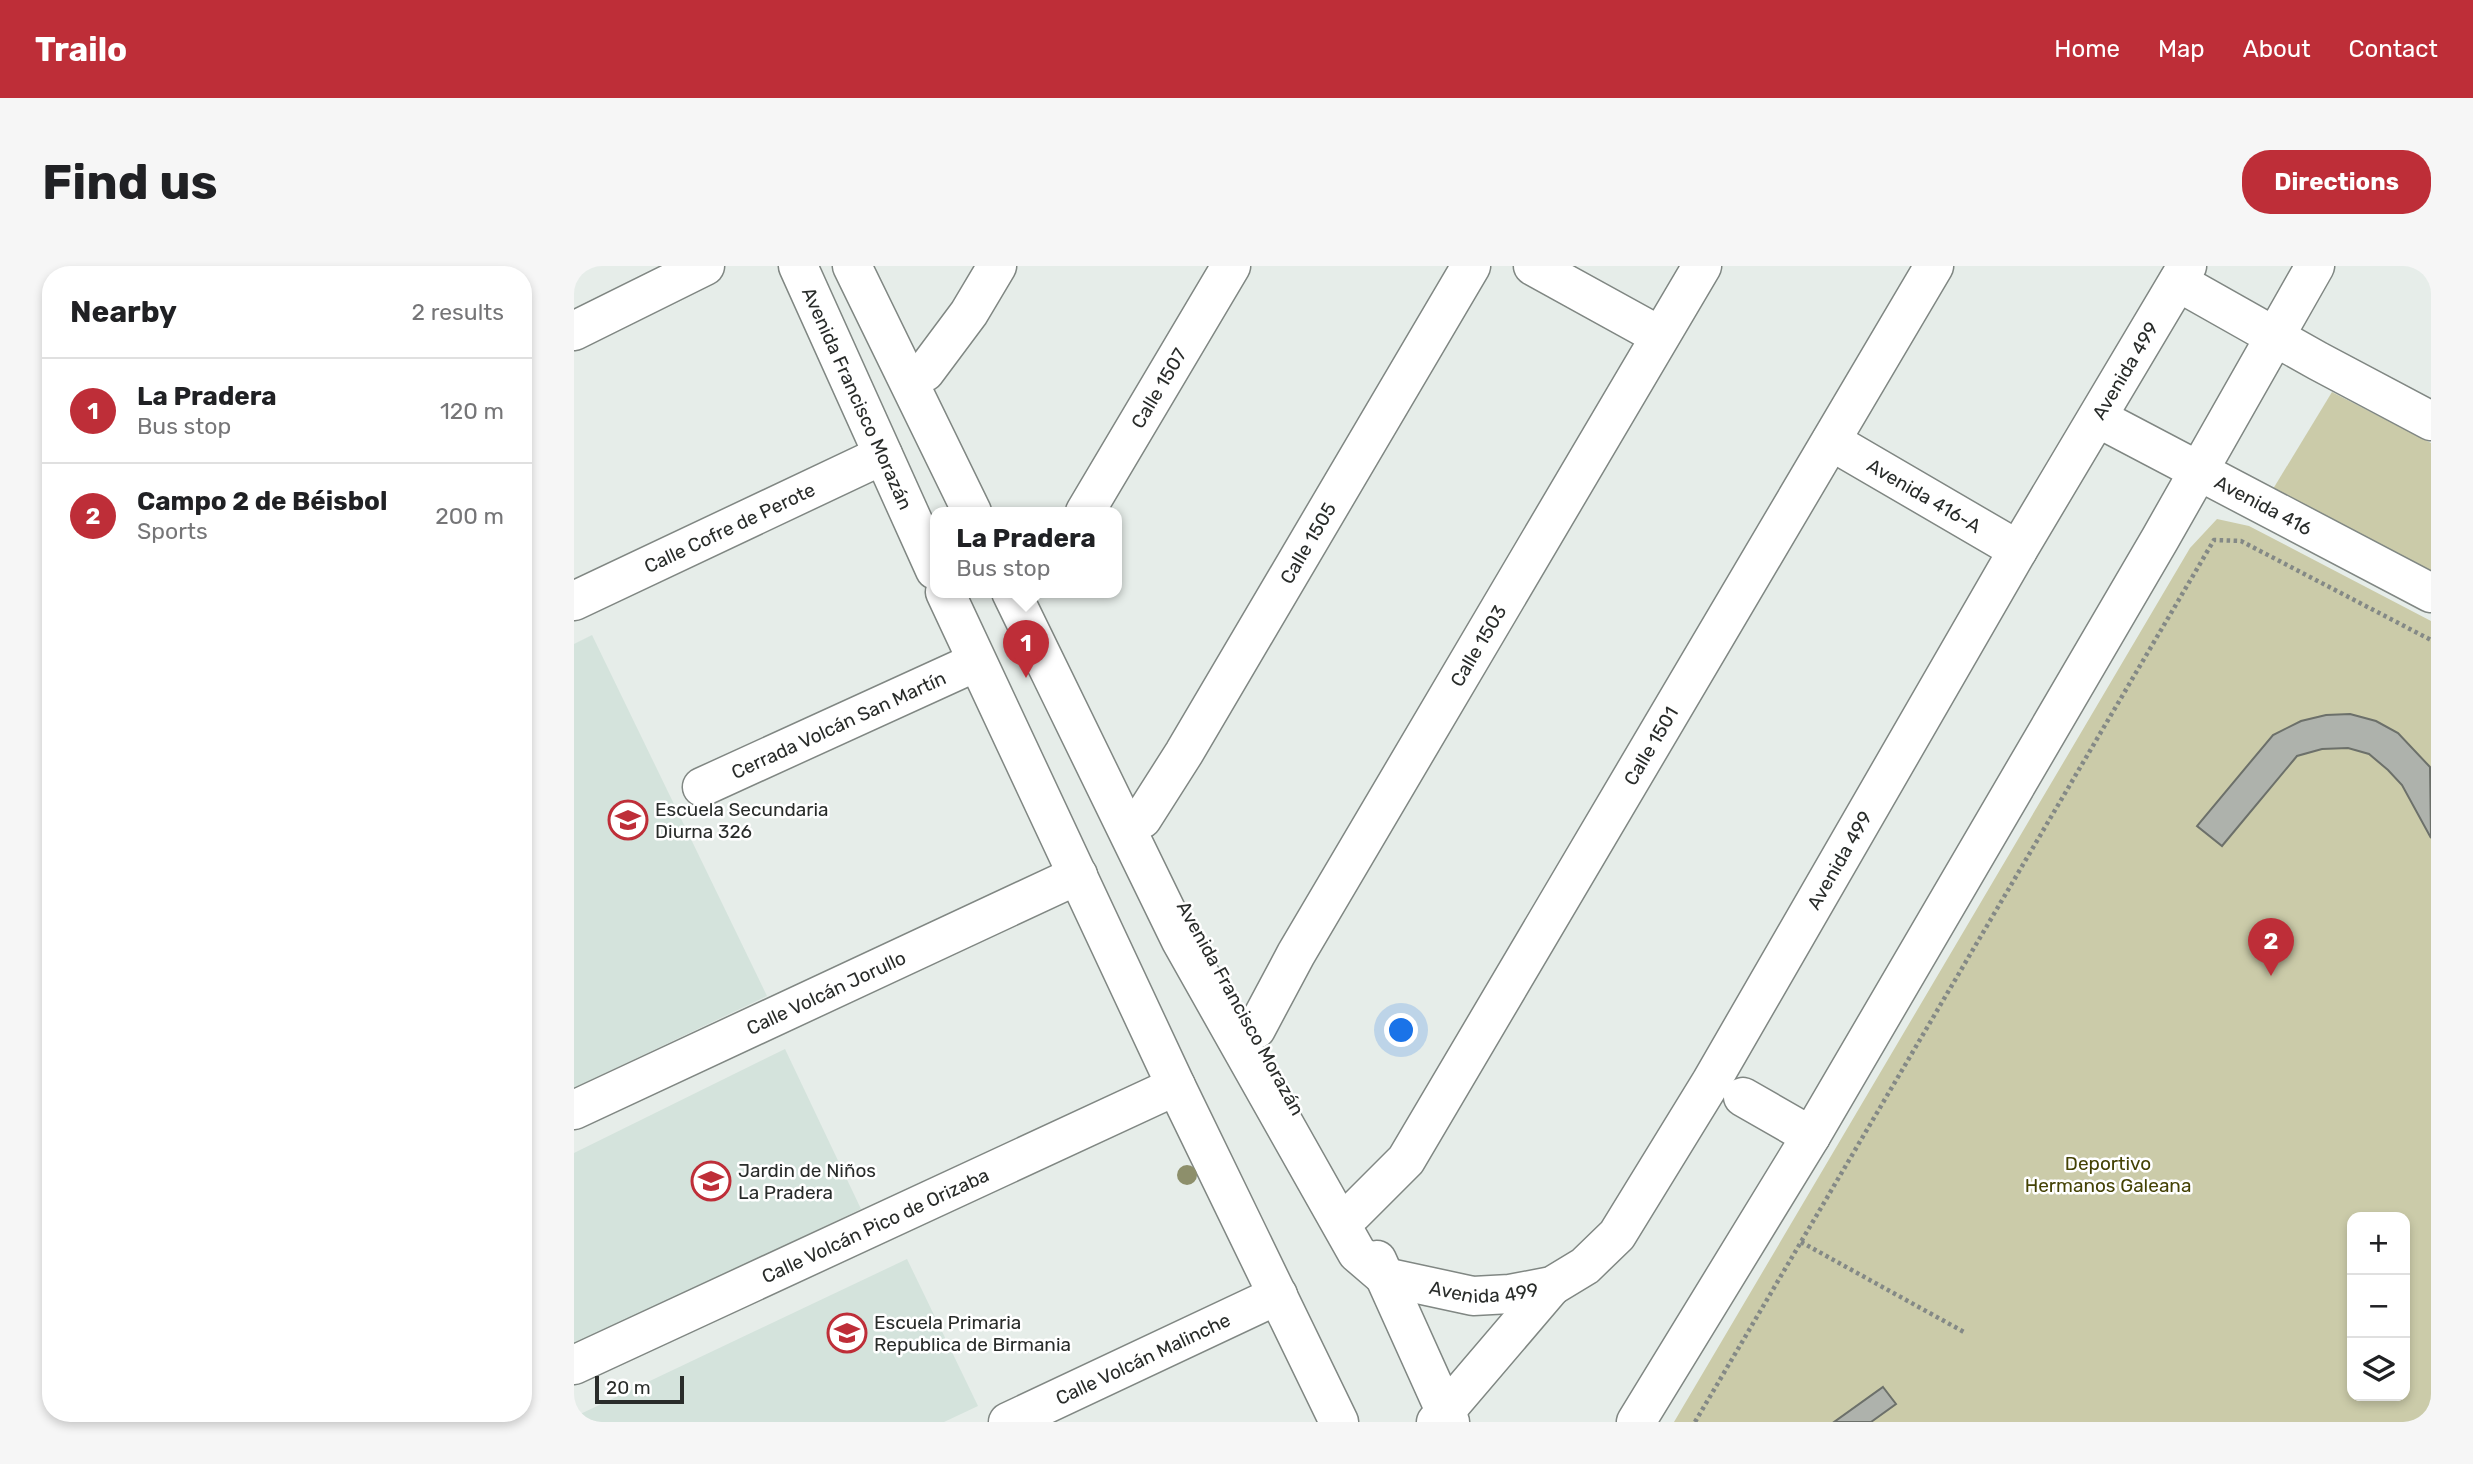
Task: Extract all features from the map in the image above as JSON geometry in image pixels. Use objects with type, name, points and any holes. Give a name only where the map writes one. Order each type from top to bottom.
[{"type":"street","points":[[574,331],[705,266]]},
{"type":"street","name":"Avenida Francisco Morazán","points":[[798,266],[930,559]]},
{"type":"street","points":[[812,266],[930,528]]},
{"type":"street","points":[[852,266],[970,507]]},
{"type":"street","points":[[875,266],[992,507]]},
{"type":"street","points":[[925,372],[969,313],[997,266]]},
{"type":"street","name":"Calle 1507","points":[[1089,507],[1231,266]]},
{"type":"street","name":"Calle 1505","points":[[1142,819],[1191,741],[1471,266]]},
{"type":"street","points":[[1533,266],[1660,336]]},
{"type":"street","name":"Calle 1503","points":[[1256,1029],[1296,954],[1702,266]]},
{"type":"street","name":"Calle 1501","points":[[1353,1213],[1406,1160],[1934,266]]},
{"type":"street","points":[[1633,1416],[1811,1136],[2315,266]]},
{"type":"street","points":[[2182,274],[2274,337],[2431,421]]},
{"type":"street","name":"Avenida 499","points":[[1385,1277],[1474,1296],[1510,1294],[1552,1286],[1585,1266],[1617,1235],[1711,1082],[2018,550],[2182,274]]},
{"type":"street","name":"Avenida 416","points":[[2098,418],[2423,584]]},
{"type":"street","name":"Avenida 416-A","points":[[1831,441],[2018,550]]},
{"type":"street","name":"Calle Cofre de Perote","points":[[574,601],[883,455]]},
{"type":"street","points":[[948,598],[1176,1086],[1339,1422]]},
{"type":"street","points":[[962,598],[1060,817],[1134,954],[1353,1422]]},
{"type":"street","points":[[1032,598],[1181,942],[1357,1253],[1385,1277]]},
{"type":"street","name":"Avenida Francisco Morazán","points":[[1032,598],[1193,926],[1256,1029],[1353,1213],[1385,1277],[1444,1418]]},
{"type":"street","name":"Cerrada Volcán San Martín","points":[[702,787],[976,662]]},
{"type":"street","name":"Calle Volcán Jorullo","points":[[574,1110],[1078,875]]},
{"type":"street","name":"Calle Volcán Pico de Orizaba","points":[[574,1365],[1176,1086]]},
{"type":"street","points":[[1743,1097],[1811,1136]]},
{"type":"street","points":[[1444,1418],[1552,1286]]},
{"type":"street","name":"Calle Volcán Malinche","points":[[1008,1422],[1278,1295]]},
{"type":"path","points":[[1695,1422],[2214,540],[2241,541],[2431,640]]},
{"type":"path","points":[[1801,1241],[1964,1332]]},
{"type":"shaded area","name":"Escuela Secundaria Diurna 326","points":[[592,635],[767,996],[574,1088],[574,644]]},
{"type":"shaded area","name":"Jardin de Niños La Pradera","points":[[785,1049],[861,1209],[574,1346],[574,1153]]},
{"type":"shaded area","name":"Escuela Primaria Republica de Birmania","points":[[907,1259],[978,1406],[944,1422],[574,1422],[574,1417]]},
{"type":"green space","points":[[2332,392],[2431,443],[2431,571],[2273,489]]},
{"type":"green space","name":"Deportivo Hermanos Galeana","points":[[2217,519],[2249,526],[2431,621],[2431,1422],[1674,1422],[2190,548]]},
{"type":"building","points":[[2350,714],[2376,721],[2398,733],[2430,767],[2431,838],[2402,785],[2369,754],[2348,748],[2322,749],[2297,756],[2222,846],[2197,826],[2273,735],[2301,721],[2326,715]]},
{"type":"building","points":[[1883,1387],[1896,1404],[1871,1422],[1834,1422]]},
{"type":"place","name":"La Pradera","points":[[1026,678]]},
{"type":"place","name":"Escuela Secundaria Diurna 326","points":[[628,820]]},
{"type":"place","name":"Campo 2 de Béisbol","points":[[2271,976]]},
{"type":"place","name":"Jardin de Niños La Pradera","points":[[711,1181]]},
{"type":"place","name":"Escuela Primaria Republica de Birmania","points":[[847,1333]]}]
